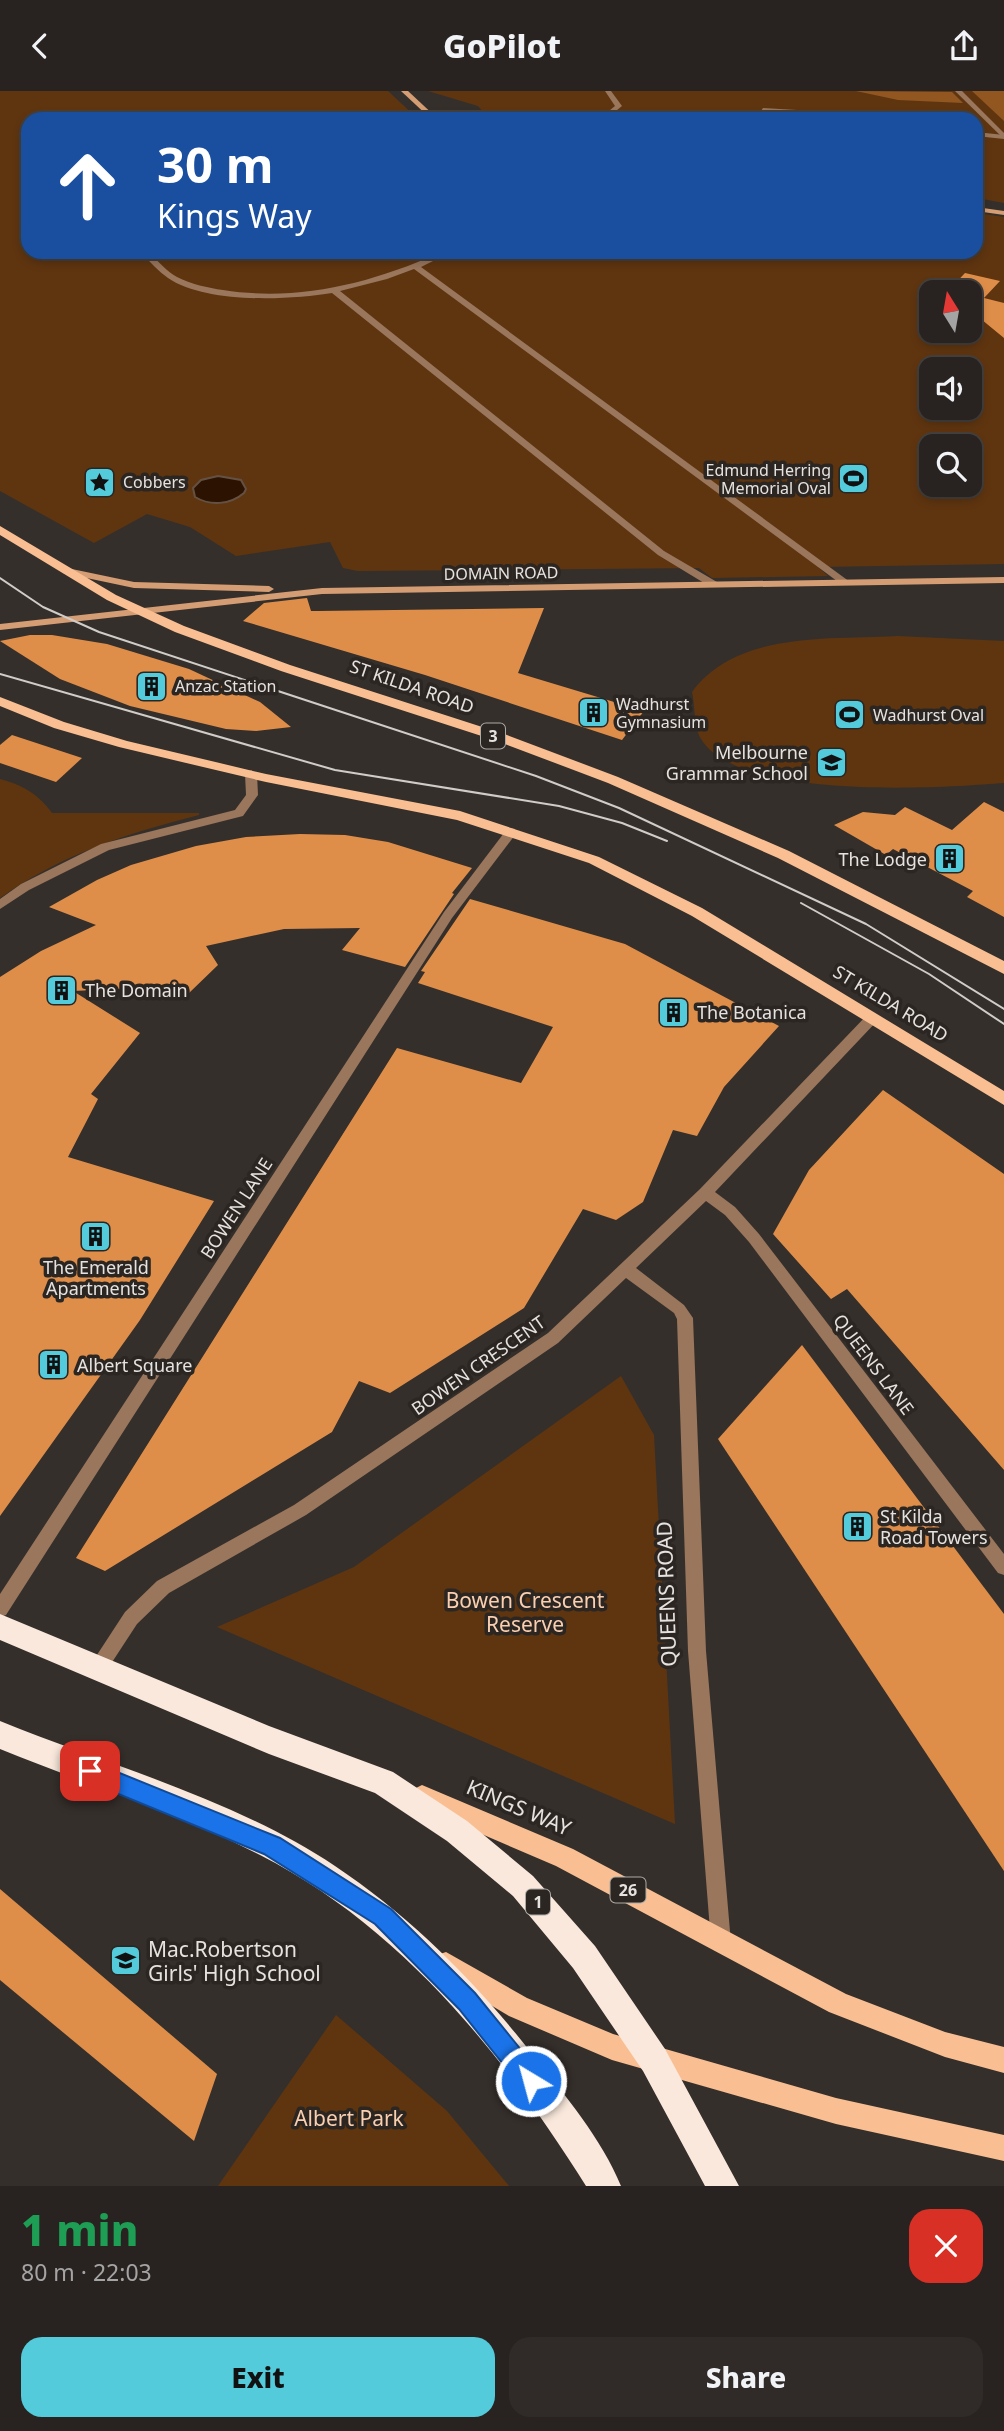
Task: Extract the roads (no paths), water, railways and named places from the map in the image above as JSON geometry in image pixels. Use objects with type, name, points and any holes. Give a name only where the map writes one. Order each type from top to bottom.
[{"type":"highway","name":"KINGS WAY","points":[[0,1627],[269,1740],[383,1782]]},
{"type":"highway","points":[[0,1735],[217,1821],[272,1846],[338,1885],[401,1931],[492,2030],[605,2186]]},
{"type":"highway","name":"1","points":[[383,1782],[457,1831],[523,1886],[584,1957],[654,2060],[723,2186]]},
{"type":"main road","name":"ST KILDA ROAD","points":[[0,530],[139,611],[264,660],[554,757],[662,801],[785,853],[1004,968]]},
{"type":"main road","name":"ST KILDA ROAD","points":[[0,701],[59,725],[251,774],[460,816],[594,860],[639,880],[706,916],[1004,1099]]},
{"type":"main road","name":"KINGS WAY","points":[[383,1782],[545,1847],[781,1977],[863,2017],[924,2039],[1004,2060]]},
{"type":"main road","points":[[401,1931],[477,1985],[574,2034],[654,2060],[836,2111],[1004,2148]]},
{"type":"street","points":[[404,91],[427,112]]},
{"type":"street","points":[[608,91],[619,106],[611,112]]},
{"type":"street","points":[[958,91],[979,112]]},
{"type":"street","points":[[763,110],[797,112]]},
{"type":"street","points":[[983,116],[1004,137]]},
{"type":"street","points":[[983,135],[1004,137]]},
{"type":"street","points":[[983,209],[1004,213]]},
{"type":"street","points":[[152,259],[177,280],[229,293],[278,295],[335,291],[416,267],[433,259]]},
{"type":"street","points":[[416,267],[845,582]]},
{"type":"street","points":[[229,293],[235,285]]},
{"type":"street","points":[[335,291],[661,553],[713,585]]},
{"type":"street","points":[[66,570],[134,585],[322,591]]},
{"type":"street","name":"DOMAIN ROAD","points":[[0,627],[322,591],[1004,580]]},
{"type":"street","points":[[0,905],[25,887],[105,847],[239,813],[252,795],[251,774]]},
{"type":"street","name":"BOWEN LANE","points":[[0,1609],[441,926],[511,832]]},
{"type":"street","name":"BOWEN CRESCENT","points":[[99,1667],[131,1618],[163,1587],[300,1510],[553,1338],[705,1193],[873,1017]]},
{"type":"street","name":"QUEENS LANE","points":[[705,1193],[730,1212],[754,1238],[1004,1566]]},
{"type":"street","name":"QUEENS ROAD","points":[[626,1269],[679,1309],[685,1320],[697,1651],[721,1943]]},
{"type":"tram line","points":[[0,578],[43,607],[99,632],[536,776],[619,808],[866,924],[1004,1009]]},
{"type":"tram line","points":[[0,674],[335,770],[559,806],[622,823],[667,841]]},
{"type":"tram line","points":[[801,903],[929,974],[1004,1024]]},
{"type":"place","name":"Edmund Herring Memorial Oval","points":[[854,479]]},
{"type":"place","name":"Cobbers","points":[[100,482]]},
{"type":"place","name":"Anzac Station","points":[[152,686]]},
{"type":"place","name":"Wadhurst Gymnasium","points":[[593,713]]},
{"type":"place","name":"Wadhurst Oval","points":[[850,715]]},
{"type":"place","name":"Melbourne Grammar School","points":[[831,762]]},
{"type":"place","name":"The Lodge","points":[[950,859]]},
{"type":"place","name":"The Domain","points":[[62,990]]},
{"type":"place","name":"The Botanica","points":[[674,1012]]},
{"type":"place","name":"The Emerald Apartments","points":[[96,1237]]},
{"type":"place","name":"Albert Square","points":[[54,1365]]},
{"type":"place","name":"St Kilda Road Towers","points":[[857,1526]]},
{"type":"place","name":"Mac.Robertson Girls' High School","points":[[125,1961]]},
{"type":"park label","name":"Bowen Crescent Reserve","points":[[525,1612]]},
{"type":"park label","name":"Albert Park","points":[[349,2118]]}]
